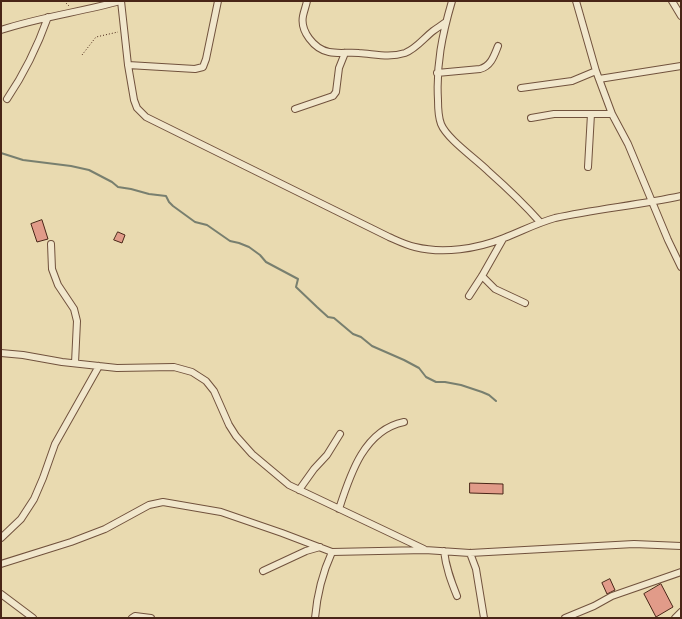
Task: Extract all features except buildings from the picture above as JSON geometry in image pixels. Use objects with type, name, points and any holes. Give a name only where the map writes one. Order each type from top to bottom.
[{"type":"street","points":[[1,30],[48,17],[95,8],[120,1],[134,100],[137,108],[146,117],[389,237],[413,247],[433,250],[462,249],[503,239],[540,222],[564,216],[681,196]]},
{"type":"street","points":[[128,65],[195,69],[203,67],[218,1]]},
{"type":"street","points":[[307,1],[303,17],[303,27],[320,49],[329,52],[360,53],[385,56],[406,53],[417,46],[434,30],[446,22]]},
{"type":"street","points":[[452,1],[438,57],[437,73],[439,116],[441,124],[445,131],[509,190],[540,222]]},
{"type":"street","points":[[576,1],[596,71],[612,114],[628,144],[668,240],[681,267]]},
{"type":"street","points":[[672,1],[681,16]]},
{"type":"street","points":[[7,99],[16,86],[38,42],[48,17]]},
{"type":"street","points":[[437,73],[484,68],[490,63],[498,46]]},
{"type":"street","points":[[295,109],[333,96],[336,92],[339,68],[345,53]]},
{"type":"street","points":[[599,79],[681,66]]},
{"type":"street","points":[[521,88],[572,81],[596,71]]},
{"type":"street","points":[[531,118],[554,114],[612,114]]},
{"type":"street","points":[[588,167],[591,114]]},
{"type":"street","points":[[468,296],[482,276],[503,239]]},
{"type":"street","points":[[51,244],[52,270],[58,285],[74,309],[77,321],[75,363]]},
{"type":"street","points":[[482,276],[495,289],[525,303]]},
{"type":"street","points":[[1,353],[22,354],[99,366],[136,368],[174,367],[192,372],[206,381],[214,391],[229,425],[236,436],[252,454],[289,485],[400,536],[425,550]]},
{"type":"street","points":[[1,538],[21,519],[34,499],[43,478],[54,444],[99,366]]},
{"type":"street","points":[[339,509],[352,470],[369,443],[394,424],[404,422]]},
{"type":"street","points":[[299,490],[311,473],[327,455],[340,434]]},
{"type":"street","points":[[1,564],[91,535],[124,520],[149,505],[163,502],[221,512],[332,552],[425,550],[470,553],[634,544],[681,546]]},
{"type":"street","points":[[263,571],[306,551],[320,547]]},
{"type":"street","points":[[444,551],[446,567],[450,580],[458,596]]},
{"type":"street","points":[[315,618],[317,598],[325,566],[332,552]]},
{"type":"street","points":[[470,553],[476,569],[484,618]]},
{"type":"street","points":[[565,618],[594,606],[612,596],[681,572]]},
{"type":"street","points":[[1,594],[33,618]]},
{"type":"street","points":[[675,618],[681,612]]},
{"type":"street","points":[[132,618],[135,616],[151,618]]},
{"type":"path","points":[[82,55],[96,37],[124,31]]},
{"type":"waterway","points":[[1,153],[23,160],[71,166],[89,170],[112,182],[118,187],[166,196],[173,206],[195,222],[207,225],[230,241],[249,247],[260,255],[266,262],[298,279],[296,287],[328,317],[334,318],[353,334],[361,337],[372,346],[419,368],[426,377],[436,382],[461,385],[489,395],[496,401]]}]
